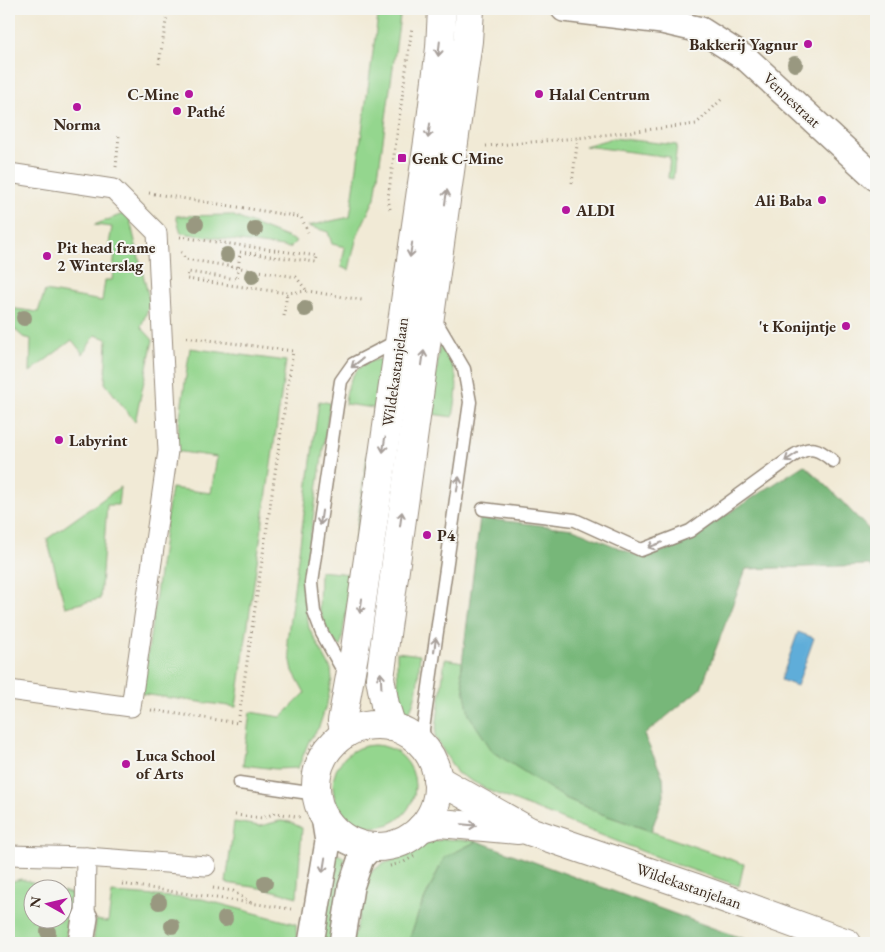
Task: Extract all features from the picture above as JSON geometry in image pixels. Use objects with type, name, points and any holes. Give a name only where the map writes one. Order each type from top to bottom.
[{"type":"street","name":"Wildekastanjelaan","points":[[345,734],[342,721],[399,340],[440,48],[442,9]]},
{"type":"street","name":"Wildekastanjelaan","points":[[392,727],[384,705],[380,678],[468,41],[470,9]]},
{"type":"street","name":"Vennestraat","points":[[564,9],[662,21],[700,20],[748,60],[876,178]]},
{"type":"street","points":[[9,173],[113,189],[157,234],[168,451],[131,707],[9,690]]},
{"type":"street","points":[[311,943],[328,842],[314,809],[316,778],[322,759],[337,739],[356,728],[372,725],[392,727],[416,738],[424,746]]},
{"type":"street","name":"Wildekastanjelaan","points":[[418,843],[432,811],[438,790],[437,779],[430,756],[424,746]]},
{"type":"street","name":"Wildekastanjelaan","points":[[437,779],[529,831],[696,888],[847,943]]},
{"type":"street","name":"Wildekastanjelaan","points":[[314,809],[341,836],[383,857],[388,846],[403,840],[418,843]]},
{"type":"street","name":"Wildekastanjelaan","points":[[418,843],[440,823],[529,831]]},
{"type":"street","points":[[9,854],[86,857],[206,866]]},
{"type":"street","points":[[81,943],[85,918],[86,857]]},
{"type":"street","points":[[342,943],[351,887],[360,858],[383,857]]},
{"type":"lane","points":[[424,746],[425,719],[470,402],[464,369],[436,323],[429,318]]},
{"type":"lane","points":[[350,676],[340,665],[322,633],[314,612],[312,582],[334,426],[341,381],[353,364],[399,340]]},
{"type":"lane","points":[[483,509],[575,520],[641,550],[690,531],[805,449],[821,451],[833,461]]},
{"type":"lane","points":[[240,783],[314,809]]},
{"type":"path","points":[[159,64],[168,9]]},
{"type":"path","points":[[388,198],[412,25]]},
{"type":"path","points":[[486,146],[578,138],[696,124],[724,98]]},
{"type":"path","points":[[113,189],[119,136]]},
{"type":"path","points":[[572,183],[578,138]]},
{"type":"path","points":[[135,211],[149,193],[301,217],[308,232]]},
{"type":"path","points":[[187,238],[318,256],[316,262],[240,252],[237,279],[188,272],[187,279],[287,293],[308,291],[362,300]]},
{"type":"path","points":[[185,259],[296,277],[308,291]]},
{"type":"path","points":[[284,316],[287,293]]},
{"type":"path","points":[[131,707],[238,723],[293,351],[162,334]]},
{"type":"path","points":[[236,815],[262,818],[276,813],[314,809]]},
{"type":"path","points":[[383,857],[418,843]]},
{"type":"path","points":[[383,857],[404,862],[418,843]]},
{"type":"path","points":[[130,886],[294,909]]},
{"type":"green space","points":[[379,9],[401,9],[375,198],[357,236],[349,270],[341,267],[345,247],[332,244],[328,232],[308,226],[350,217]]},
{"type":"green space","points":[[613,138],[677,145],[673,179],[668,178],[670,157],[585,146]]},
{"type":"green space","points":[[9,189],[14,195],[12,218],[9,217]]},
{"type":"green space","points":[[128,212],[150,303],[141,327],[153,340],[135,422],[105,383],[107,339],[95,335],[83,354],[72,340],[30,372],[31,339],[23,337],[9,324],[9,308],[38,312],[45,291],[102,301],[105,280],[112,280],[115,252],[108,250],[112,227],[94,225]]},
{"type":"green space","points":[[231,215],[296,241],[290,248],[181,233],[176,216]]},
{"type":"green space","points":[[440,344],[451,364],[456,379],[457,387],[453,417],[431,414]]},
{"type":"green space","points":[[190,348],[286,361],[236,707],[142,694],[171,488],[211,493],[217,457],[175,451]]},
{"type":"green space","points":[[382,359],[341,647],[329,636],[319,608],[320,571],[350,574],[374,408],[345,404],[346,395],[350,380],[359,368],[365,364]]},
{"type":"green space","points":[[319,401],[330,403],[303,586],[309,628],[331,669],[332,680],[319,727],[309,741],[298,768],[276,769],[243,765],[250,712],[281,717],[305,693],[293,671],[287,641]]},
{"type":"green space","points":[[804,465],[876,537],[876,571],[869,565],[746,569],[701,688],[644,735],[663,777],[664,796],[651,831],[602,814],[565,798],[493,752],[469,715],[461,672],[480,518],[573,529],[641,557],[674,548]]},
{"type":"green space","points":[[120,487],[118,505],[107,505],[100,599],[65,607],[47,539]]},
{"type":"green space","points":[[397,652],[420,655],[416,694],[407,715],[399,692]]},
{"type":"green space","points":[[445,659],[463,662],[461,672],[565,798],[602,814],[744,864],[739,886],[669,862],[490,791],[457,773],[435,737]]},
{"type":"green space","points":[[374,745],[390,748],[403,757],[412,770],[415,786],[412,802],[403,815],[390,824],[374,827],[358,824],[345,815],[336,802],[333,786],[336,770],[345,757],[358,748]]},
{"type":"green space","points":[[280,821],[290,822],[302,828],[297,897],[267,889],[226,883],[234,822],[260,826]]},
{"type":"green space","points":[[445,839],[477,841],[444,858],[420,909],[408,943],[351,943],[356,931],[365,885],[370,873],[382,864],[412,854],[423,844]]},
{"type":"green space","points":[[477,841],[757,943],[408,943],[420,909],[444,858]]},
{"type":"green space","points":[[332,851],[345,858],[332,943],[318,943]]},
{"type":"green space","points":[[21,879],[24,880],[22,880],[22,930],[67,930],[65,943],[9,943],[9,882]]},
{"type":"green space","points":[[112,893],[202,899],[296,924],[297,943],[93,943],[96,920],[108,922]]},
{"type":"water","points":[[798,632],[814,638],[797,686],[781,680]]},
{"type":"place","name":"Bakkerij Yagnur","points":[[808,44]]},
{"type":"place","name":"C-Mine","points":[[189,94]]},
{"type":"place","name":"Halal Centrum","points":[[539,94]]},
{"type":"place","name":"Norma","points":[[77,107]]},
{"type":"place","name":"Pathé","points":[[177,111]]},
{"type":"place","name":"Genk C-Mine","points":[[402,158]]},
{"type":"place","name":"Ali Baba","points":[[822,200]]},
{"type":"place","name":"ALDI","points":[[566,210]]},
{"type":"place","name":"Pit head frame 2 Winterslag","points":[[47,256]]},
{"type":"place","name":"'t Konijntje","points":[[846,326]]},
{"type":"place","name":"Labyrint","points":[[59,440]]},
{"type":"place","name":"P4","points":[[427,535]]},
{"type":"place","name":"Luca School of Arts","points":[[126,764]]}]
